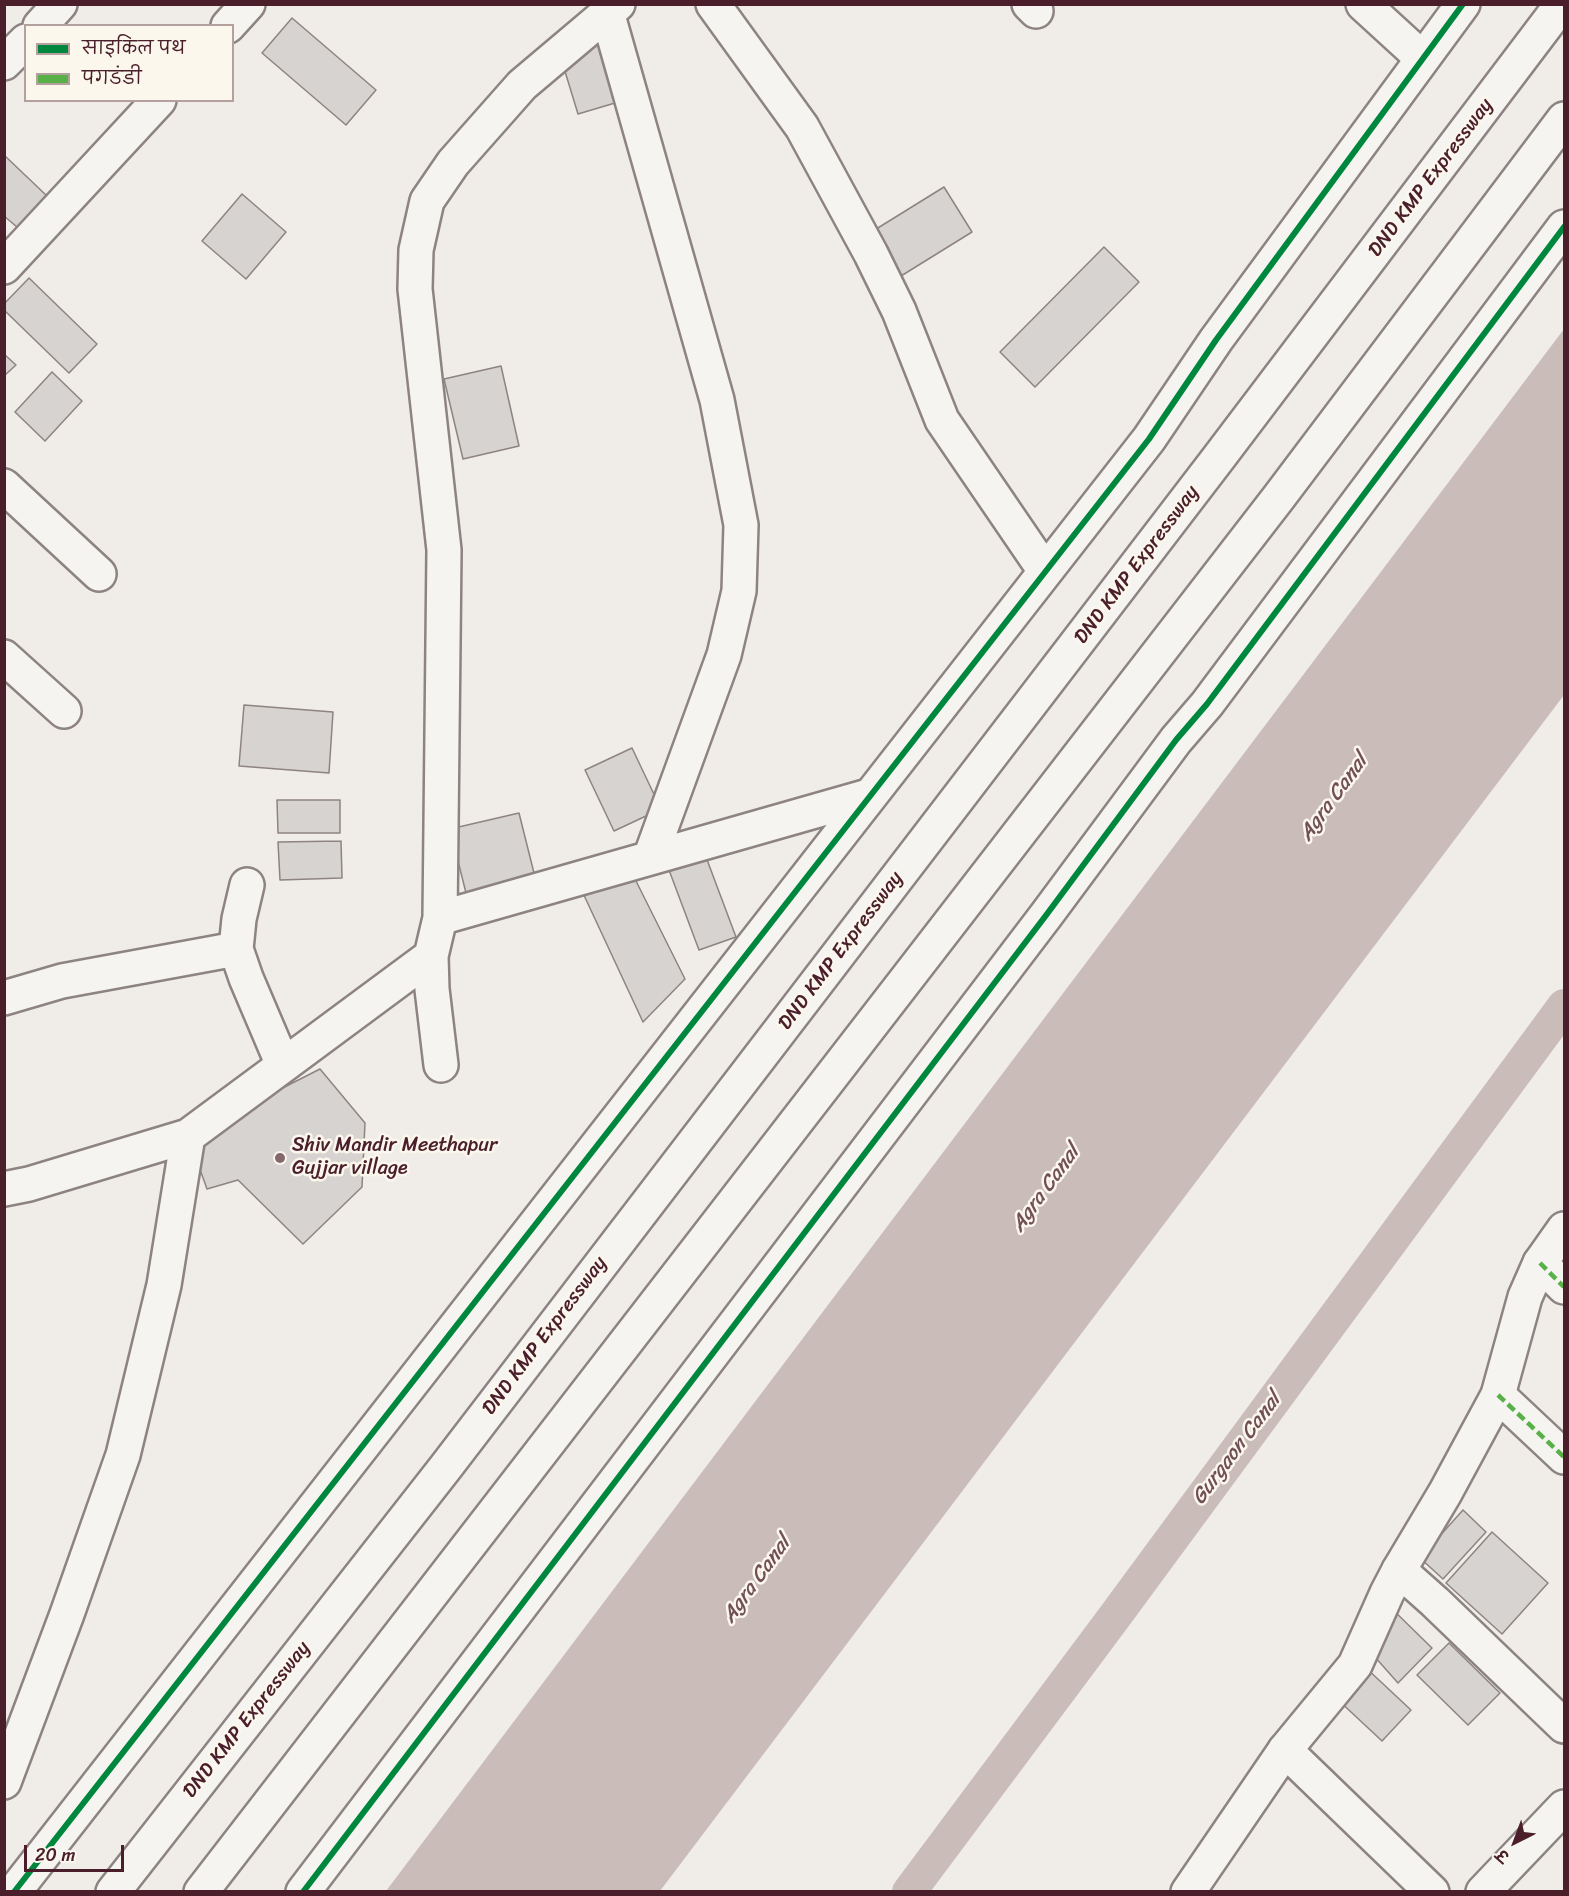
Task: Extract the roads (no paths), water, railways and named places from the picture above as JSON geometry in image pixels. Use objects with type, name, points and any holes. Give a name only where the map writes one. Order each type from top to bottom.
[{"type":"main road","points":[[42,24],[60,4]]},
{"type":"main road","points":[[230,24],[248,4]]},
{"type":"main road","points":[[713,4],[802,127],[876,263],[942,420],[1045,571]]},
{"type":"main road","points":[[1363,4],[1422,58]]},
{"type":"main road","points":[[14,1892],[1149,439],[1216,340],[1463,4]]},
{"type":"main road","name":"DND KMP Expressway","points":[[113,1892],[452,1458],[1220,456],[1562,4]]},
{"type":"main road","points":[[441,1065],[432,989],[431,956],[440,918],[444,550],[415,289],[416,250],[428,201],[453,163],[522,85],[612,8],[717,400],[741,525],[739,591],[724,655],[650,858]]},
{"type":"main road","points":[[4,63],[24,43]]},
{"type":"main road","points":[[4,267],[157,102]]},
{"type":"main road","points":[[201,1892],[1279,497],[1564,119]]},
{"type":"main road","points":[[303,1892],[1176,740],[1214,695],[1564,228]]},
{"type":"main road","points":[[4,486],[99,574]]},
{"type":"main road","points":[[4,657],[64,711]]},
{"type":"main road","points":[[440,918],[868,796]]},
{"type":"main road","points":[[247,885],[239,919],[237,949],[246,978],[283,1065]]},
{"type":"main road","points":[[4,998],[62,981],[237,949]]},
{"type":"main road","points":[[4,1189],[29,1184],[188,1136],[431,956]]},
{"type":"main road","points":[[4,1782],[123,1455],[164,1285],[188,1136]]},
{"type":"main road","points":[[1188,1892],[1285,1750],[1354,1665],[1386,1593],[1445,1493],[1498,1395],[1525,1297],[1540,1263],[1564,1229]]},
{"type":"main road","points":[[1540,1263],[1564,1287]]},
{"type":"main road","points":[[1498,1395],[1564,1457]]},
{"type":"main road","points":[[1399,1570],[1564,1726]]},
{"type":"main road","points":[[1285,1750],[1432,1892]]},
{"type":"main road","points":[[1483,1892],[1564,1808]]},
{"type":"water","name":"Agra Canal","points":[[1564,329],[1564,695],[660,1891],[386,1891]]},
{"type":"waterway","name":"Gurgaon Canal","points":[[909,1892],[1564,1006]]},
{"type":"place","name":"Shiv Mandir Meethapur Gujjar village","points":[[280,1158]]}]
